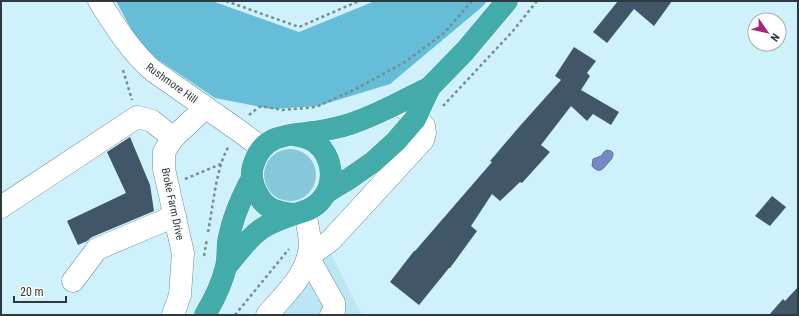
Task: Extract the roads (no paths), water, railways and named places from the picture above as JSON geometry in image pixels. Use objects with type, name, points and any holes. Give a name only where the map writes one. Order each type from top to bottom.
[{"type":"highway","points":[[300,213],[282,213],[271,208],[261,200],[255,190],[252,178],[252,166],[262,148],[272,140],[281,136],[316,132],[350,124],[430,87],[465,51],[507,1]]},
{"type":"highway","points":[[327,192],[373,162],[396,141],[420,123],[430,87]]},
{"type":"highway","points":[[226,267],[254,235],[266,226],[300,213],[318,204],[327,192],[331,179],[330,165],[325,153],[316,143],[304,136],[290,134]]},
{"type":"highway","points":[[205,315],[216,295],[226,267],[228,242],[234,217],[242,196],[252,178]]},
{"type":"street","name":"Rushmore Hill","points":[[99,1],[132,51],[152,70],[262,148]]},
{"type":"street","points":[[301,250],[331,240],[423,140],[425,133],[420,123],[398,102]]},
{"type":"street","name":"Broke Farm Drive","points":[[173,315],[180,295],[184,253],[164,169],[164,152],[173,138],[205,108]]},
{"type":"street","points":[[1,207],[137,117],[152,121],[173,138]]},
{"type":"street","points":[[300,213],[310,244],[301,250]]},
{"type":"street","points":[[73,281],[97,250],[175,216]]},
{"type":"street","points":[[267,315],[305,268],[301,250]]},
{"type":"street","points":[[301,250],[334,303],[334,311],[331,315]]}]
